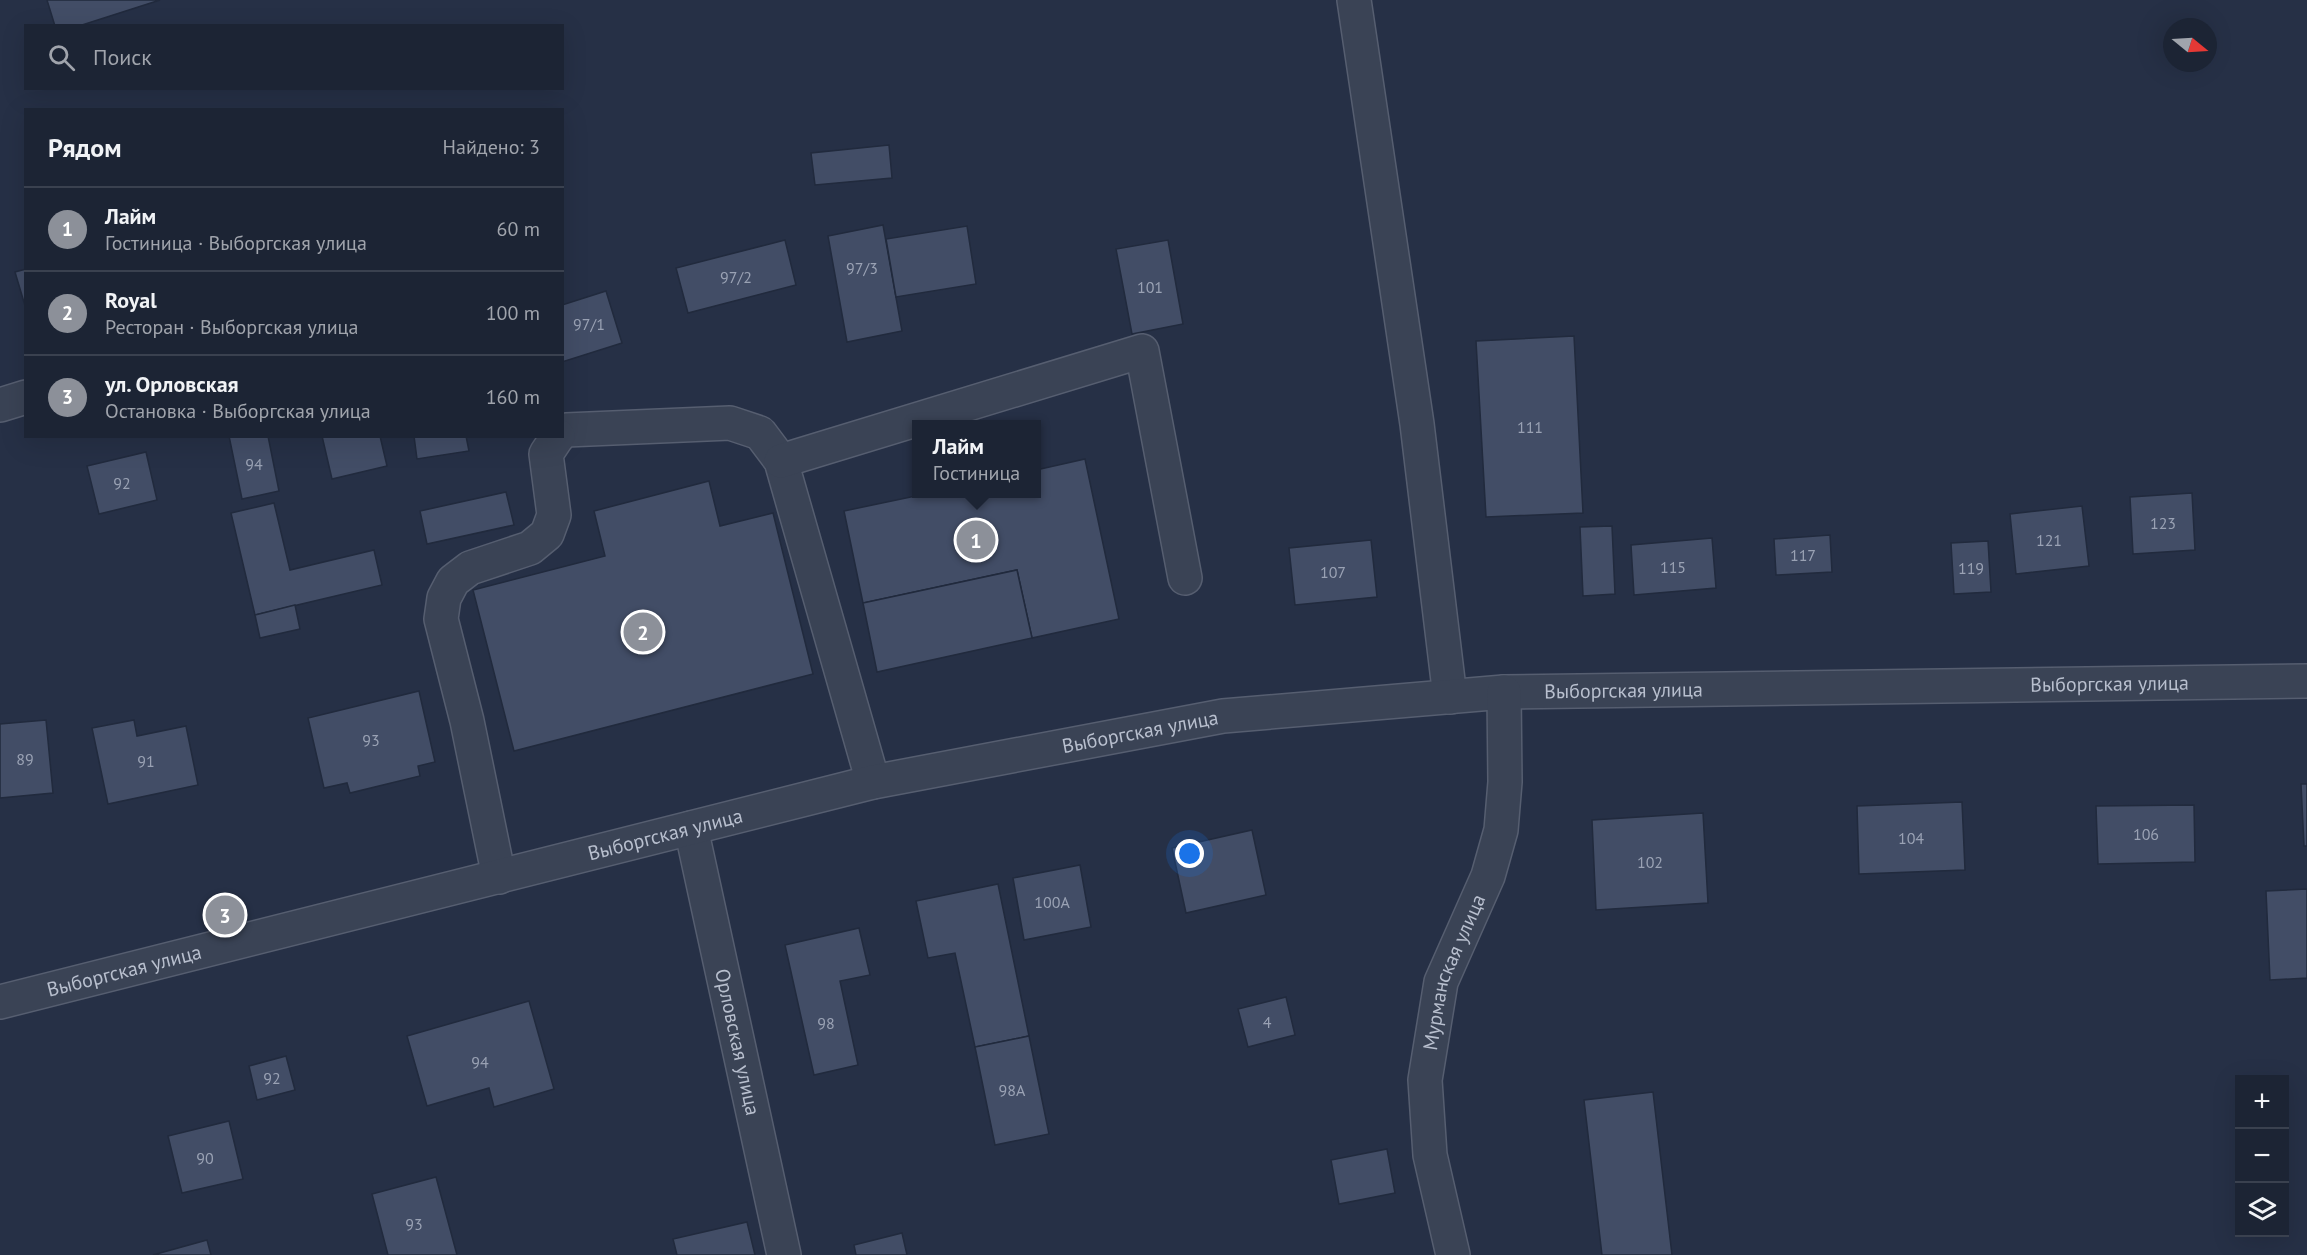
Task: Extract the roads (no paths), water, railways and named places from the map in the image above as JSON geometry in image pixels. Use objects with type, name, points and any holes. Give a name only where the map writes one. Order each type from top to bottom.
[{"type":"street","points":[[1361,8],[1418,424],[1450,697]]},
{"type":"street","points":[[916,420],[1142,351],[1185,578]]},
{"type":"street","points":[[0,405],[24,399]]},
{"type":"street","points":[[781,461],[912,421]]},
{"type":"street","points":[[564,432],[730,423],[760,434],[781,461],[873,782]]},
{"type":"street","points":[[499,877],[467,721],[441,619],[444,598],[453,581],[470,568],[530,548],[547,534],[554,515],[546,454],[557,438]]},
{"type":"street","name":"Выборгская улица","points":[[0,1002],[873,782],[1223,716],[1504,692],[2307,681]]},
{"type":"street","name":"Мурманская улица","points":[[1453,1255],[1430,1155],[1425,1080],[1441,982],[1488,876],[1501,830],[1505,782],[1504,692]]},
{"type":"street","name":"Орловская улица","points":[[691,828],[784,1255]]},
{"type":"place","name":"Лайм","points":[[976,540]]},
{"type":"place","name":"Royal","points":[[643,632]]},
{"type":"place","name":"ул. Орловская","points":[[225,915]]}]
